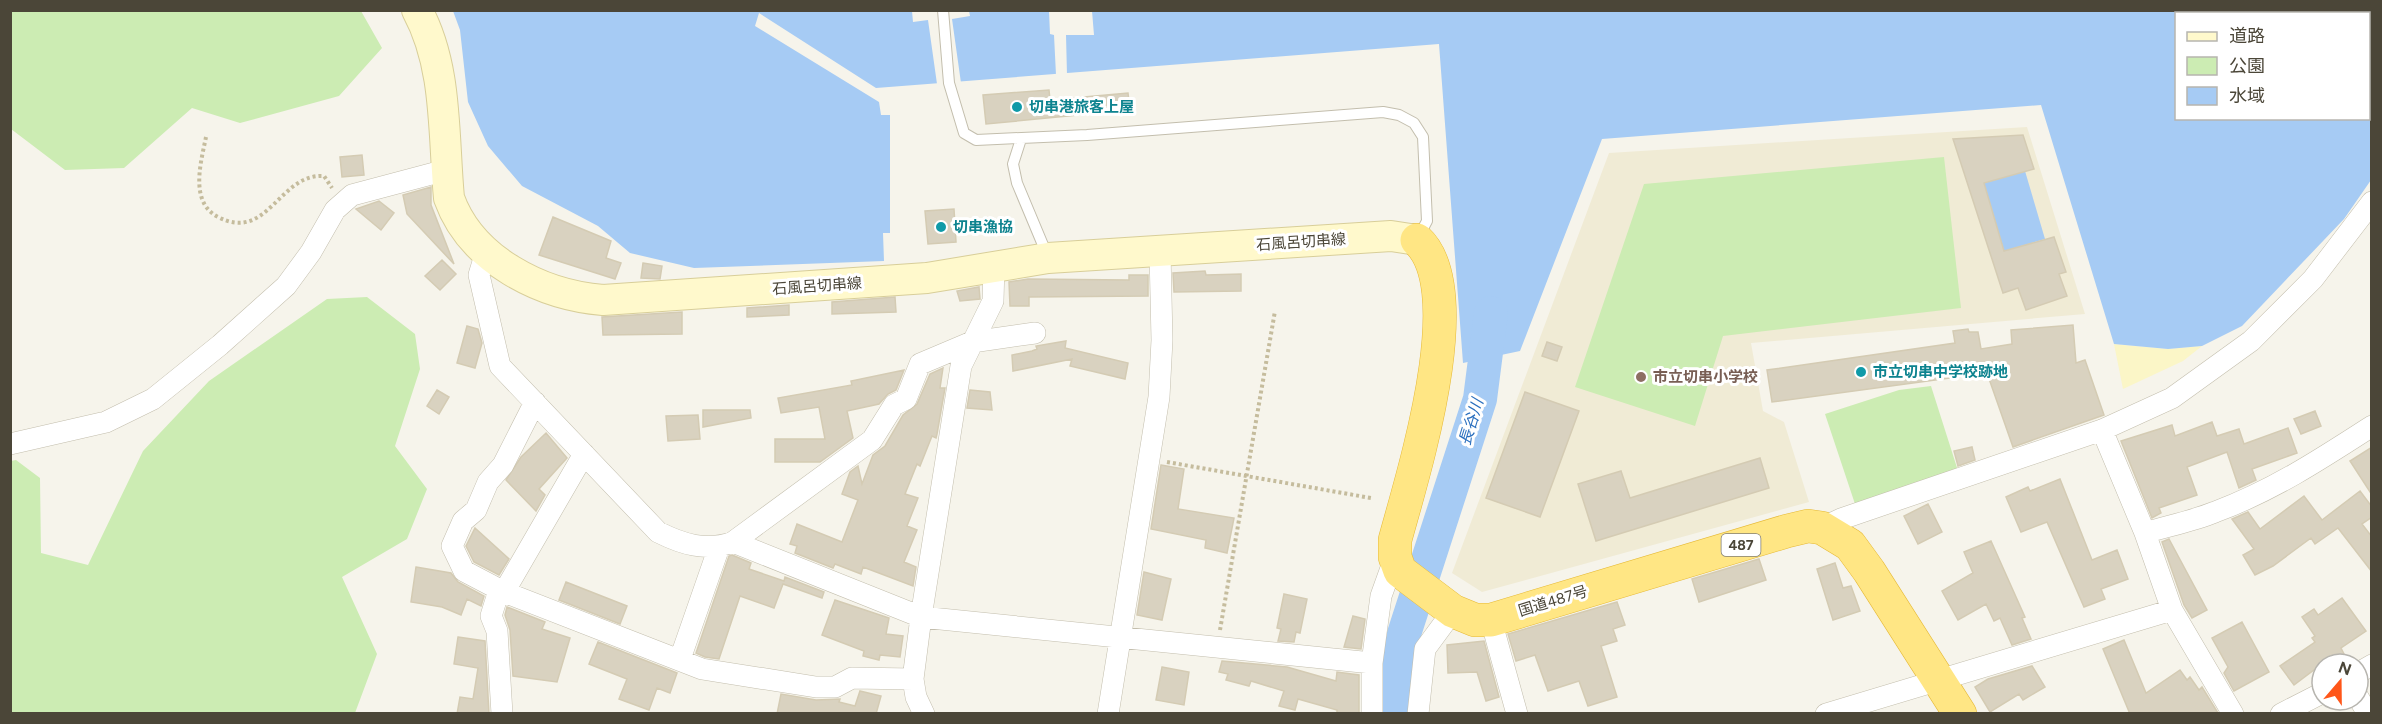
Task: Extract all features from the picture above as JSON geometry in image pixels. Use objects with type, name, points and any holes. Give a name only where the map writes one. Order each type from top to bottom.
[{"type":"highway","points":[[1398,564],[1395,540],[1426,426],[1434,378],[1438,327],[1434,265],[1427,249],[1417,240]]},
{"type":"highway","name":"国道487号","points":[[1398,564],[1446,607],[1475,620],[1491,620],[1787,531],[1808,526],[1822,528]]},
{"type":"highway","points":[[1822,528],[1850,545],[1863,562],[1960,714]]},
{"type":"main road","name":"石風呂切串線","points":[[417,10],[427,29],[439,63],[448,198],[456,217],[467,234],[486,252],[528,280],[553,292],[603,300],[927,278],[994,265],[1048,258],[1391,236],[1417,240]]},
{"type":"street","points":[[10,444],[106,422],[153,399],[220,345],[286,286],[311,252],[335,210],[352,195],[446,170]]},
{"type":"street","points":[[1822,528],[1841,519],[2102,430],[2172,398],[2251,341],[2313,279],[2372,202]]},
{"type":"street","points":[[486,252],[479,274],[500,366],[658,532],[679,542],[699,547],[726,545],[921,617],[1372,663]]},
{"type":"street","points":[[1108,714],[1159,397],[1162,340],[1160,252]]},
{"type":"street","points":[[924,714],[916,697],[913,679],[921,617],[961,366],[993,302],[994,265]]},
{"type":"street","points":[[680,659],[726,545],[872,440],[894,405],[906,399],[920,363],[972,342],[1035,333]]},
{"type":"street","points":[[535,402],[503,465],[488,482],[476,510],[463,522],[452,546],[464,571],[504,592],[702,669],[816,687],[835,687],[852,678],[913,679]]},
{"type":"street","points":[[2145,533],[2214,513],[2264,491],[2300,473],[2372,426]]},
{"type":"street","points":[[2102,430],[2145,533],[2172,610],[2233,714]]},
{"type":"street","points":[[502,714],[497,631],[491,616],[496,600],[504,592],[584,453]]},
{"type":"street","points":[[1372,714],[1372,663],[1381,596],[1398,564]]},
{"type":"street","points":[[1418,714],[1425,649],[1446,607]]},
{"type":"street","points":[[1826,714],[2172,610]]},
{"type":"street","points":[[1491,620],[1517,714]]},
{"type":"street","points":[[2281,714],[2310,699]]},
{"type":"lane","points":[[943,10],[950,83],[964,133],[976,140],[1021,139],[1383,112],[1399,115],[1414,123],[1423,137],[1427,221],[1417,240]]},
{"type":"lane","points":[[1021,139],[1013,165],[1017,183],[1048,258]]},
{"type":"path","points":[[206,137],[199,175],[201,199],[210,213],[231,224],[247,224],[301,181],[312,175],[324,176],[331,184],[335,210]]},
{"type":"path","points":[[1217,648],[1275,311]]},
{"type":"path","points":[[1148,459],[1371,498]]},
{"type":"shaded area","name":"市立切串小学校","points":[[2027,127],[2085,314],[1751,343],[1763,411],[1784,422],[1809,502],[1482,592],[1452,573],[1609,153]]},
{"type":"green space","points":[[10,11],[361,11],[382,48],[339,96],[240,123],[192,108],[124,168],[65,170],[11,129]]},
{"type":"green space","points":[[1944,157],[1961,308],[1723,336],[1695,426],[1575,387],[1644,184]]},
{"type":"green space","points":[[367,297],[415,334],[420,369],[395,446],[427,489],[407,539],[342,577],[377,654],[355,713],[11,713],[11,461],[16,460],[40,478],[41,553],[88,565],[143,451],[209,381],[327,299]]},
{"type":"green space","points":[[1931,386],[1959,474],[1856,507],[1825,414],[1899,390]]},
{"type":"sand","points":[[2114,344],[2168,349],[2202,346],[2183,361],[2123,389]]},
{"type":"water","points":[[453,11],[2371,11],[2371,180],[2344,219],[2242,326],[2202,346],[2168,349],[2114,344],[2041,105],[1602,139],[1520,351],[1463,363],[1439,44],[876,88],[759,13],[755,26],[879,102],[881,115],[890,115],[890,233],[883,233],[884,261],[694,268],[630,253],[598,226],[522,186],[488,146],[468,102],[460,30]]},
{"type":"water","points":[[2025,171],[2045,239],[2004,251],[1984,183]]},
{"type":"pier","points":[[912,11],[969,11],[970,16],[952,19],[961,83],[937,84],[928,20],[913,22]]},
{"type":"pier","points":[[1049,11],[1092,11],[1094,35],[1066,35],[1067,75],[1056,75],[1054,35],[1050,34]]},
{"type":"building","points":[[1049,90],[1050,100],[1128,93],[1130,110],[986,124],[983,95]]},
{"type":"building","points":[[2023,135],[2034,169],[1984,183],[2004,251],[2054,237],[2066,272],[2059,274],[2067,296],[2026,310],[2018,288],[2003,293],[1953,139]]},
{"type":"building","points":[[362,155],[364,175],[342,177],[340,157]]},
{"type":"building","points":[[431,187],[431,205],[454,264],[407,214],[403,195]]},
{"type":"building","points":[[379,201],[394,213],[381,230],[356,209]]},
{"type":"building","name":"切串漁協","points":[[954,209],[956,242],[928,244],[925,211]]},
{"type":"building","points":[[553,217],[611,241],[606,258],[621,263],[615,279],[539,255]]},
{"type":"building","points":[[442,260],[456,274],[440,290],[425,276]]},
{"type":"building","points":[[643,263],[662,266],[660,279],[641,278]]},
{"type":"building","points":[[1205,271],[1206,275],[1241,274],[1241,291],[1174,292],[1173,273]]},
{"type":"building","points":[[1129,275],[1148,275],[1148,296],[1029,297],[1029,306],[1010,306],[1009,282],[1028,279],[1129,280]]},
{"type":"building","points":[[979,287],[980,299],[960,301],[957,291]]},
{"type":"building","points":[[895,297],[896,312],[832,314],[832,302]]},
{"type":"building","points":[[789,305],[789,315],[747,317],[747,308]]},
{"type":"building","points":[[682,312],[682,334],[603,335],[602,317]]},
{"type":"building","points":[[2073,325],[2076,363],[2085,360],[2104,415],[2013,447],[1987,373],[1772,402],[1767,370],[1955,343],[1953,331],[1968,329],[1969,332],[1978,332],[1981,349],[2012,344],[2011,330]]},
{"type":"building","points":[[467,326],[478,329],[482,343],[475,368],[457,363]]},
{"type":"building","points":[[1066,341],[1065,348],[1128,363],[1125,379],[1070,366],[1072,359],[1013,371],[1012,355],[1032,351],[1037,349],[1036,346]]},
{"type":"building","points":[[1547,342],[1562,347],[1557,361],[1542,356]]},
{"type":"building","points":[[943,368],[940,388],[945,388],[936,438],[932,436],[905,494],[918,498],[907,526],[917,530],[904,562],[916,567],[913,586],[863,567],[861,574],[835,564],[833,568],[795,553],[797,546],[790,544],[797,524],[842,542],[858,500],[842,494],[850,472],[858,466],[862,484],[873,455],[885,446],[903,415],[917,404],[930,374]]},
{"type":"building","points":[[904,370],[896,390],[888,394],[879,404],[847,411],[853,438],[820,462],[775,462],[775,439],[825,439],[819,407],[781,413],[778,398],[852,385],[851,381]]},
{"type":"building","points":[[437,390],[449,397],[439,414],[427,406]]},
{"type":"building","points":[[970,390],[990,392],[992,410],[967,408]]},
{"type":"building","points":[[1525,392],[1579,411],[1540,517],[1486,498]]},
{"type":"building","points":[[703,410],[750,410],[751,418],[703,427]]},
{"type":"building","points":[[2315,411],[2321,426],[2301,434],[2294,419]]},
{"type":"building","points":[[698,415],[700,439],[668,441],[666,416]]},
{"type":"building","points":[[2212,422],[2217,436],[2239,429],[2244,444],[2288,428],[2297,453],[2252,469],[2256,480],[2239,488],[2227,452],[2187,467],[2197,495],[2159,508],[2161,513],[2152,518],[2121,441],[2172,425],[2175,436]]},
{"type":"building","points":[[546,433],[567,458],[539,489],[545,495],[536,511],[506,480],[521,457]]},
{"type":"building","points":[[1972,447],[1975,460],[1958,466],[1954,451]]},
{"type":"building","points":[[2372,447],[2372,495],[2350,461]]},
{"type":"building","points":[[1760,458],[1769,488],[1596,541],[1578,484],[1621,471],[1630,498]]},
{"type":"building","points":[[1161,465],[1184,469],[1178,509],[1234,518],[1227,553],[1205,548],[1206,540],[1151,529]]},
{"type":"building","points":[[2060,479],[2092,560],[2117,550],[2128,579],[2101,589],[2105,599],[2084,607],[2047,522],[2021,532],[2006,497],[2028,487],[2030,491]]},
{"type":"building","points":[[2360,491],[2372,507],[2372,517],[2362,524],[2372,537],[2372,572],[2338,528],[2315,544],[2311,538],[2273,566],[2255,575],[2243,555],[2254,549],[2232,519],[2248,512],[2260,529],[2304,496],[2322,520]]},
{"type":"building","points":[[1928,504],[1942,532],[1918,544],[1904,516]]},
{"type":"building","points":[[475,528],[509,559],[499,575],[474,562],[466,546]]},
{"type":"building","points":[[2169,539],[2207,610],[2192,618],[2184,605],[2162,542]]},
{"type":"building","points":[[1991,541],[2025,617],[2022,618],[2031,639],[2012,645],[2000,618],[1994,621],[1986,604],[1958,620],[1942,591],[1973,573],[1964,552]]},
{"type":"building","points":[[732,555],[751,563],[749,569],[784,581],[785,577],[824,592],[822,598],[783,584],[774,608],[740,596],[719,659],[705,657],[696,653],[729,556]]},
{"type":"building","points":[[1759,559],[1766,580],[1699,602],[1692,579]]},
{"type":"building","points":[[1835,563],[1843,588],[1851,586],[1860,611],[1833,620],[1817,569]]},
{"type":"building","points":[[416,567],[451,573],[458,582],[484,596],[481,606],[467,599],[461,615],[442,607],[411,602]]},
{"type":"building","points":[[1144,572],[1171,579],[1162,620],[1137,615]]},
{"type":"building","points":[[566,582],[627,606],[620,624],[559,600]]},
{"type":"building","points":[[1284,594],[1307,599],[1300,633],[1296,632],[1294,642],[1278,641],[1281,629],[1277,628]]},
{"type":"building","points":[[2342,598],[2366,631],[2341,648],[2343,652],[2310,652],[2310,673],[2294,685],[2280,666],[2315,642],[2312,638],[2315,636],[2302,617],[2314,609],[2318,615]]},
{"type":"building","points":[[835,600],[889,618],[886,634],[903,636],[900,657],[880,655],[879,660],[863,656],[864,651],[822,635]]},
{"type":"building","points":[[1617,602],[1625,625],[1613,629],[1617,641],[1601,646],[1617,697],[1588,706],[1579,681],[1548,691],[1535,655],[1516,661],[1508,634]]},
{"type":"building","points":[[507,607],[545,622],[542,629],[570,638],[557,682],[513,676],[510,630],[505,615]]},
{"type":"building","points":[[1353,616],[1365,619],[1361,649],[1344,647]]},
{"type":"building","points":[[2242,622],[2269,672],[2234,691],[2224,673],[2228,667],[2212,638]]},
{"type":"building","points":[[458,637],[485,641],[489,714],[457,714],[460,697],[473,699],[478,668],[454,664]]},
{"type":"building","points":[[2124,640],[2146,693],[2180,670],[2187,680],[2190,677],[2199,690],[2202,687],[2218,713],[2130,714],[2103,649]]},
{"type":"building","points":[[1484,641],[1499,697],[1486,701],[1477,672],[1448,673],[1447,645]]},
{"type":"building","points":[[598,642],[677,673],[670,693],[657,688],[649,710],[619,699],[627,679],[589,664]]},
{"type":"building","points":[[1222,661],[1287,667],[1336,681],[1337,672],[1359,675],[1359,714],[1337,714],[1337,710],[1298,699],[1295,710],[1279,706],[1284,691],[1251,681],[1249,686],[1226,680],[1228,674],[1219,672]]},
{"type":"building","points":[[2032,666],[2045,687],[2023,700],[2019,694],[1990,712],[1975,687],[1988,679]]},
{"type":"building","points":[[1162,667],[1189,672],[1184,705],[1156,700]]},
{"type":"building","points":[[860,691],[881,696],[876,714],[777,714],[781,694],[816,700],[840,699],[839,702],[855,706]]},
{"type":"waterway","name":"長谷川","points":[[1392,714],[1393,692],[1404,634],[1480,399],[1491,313]]},
{"type":"place","name":"切串港旅客上屋","points":[[1017,107]]},
{"type":"place","name":"切串漁協","points":[[941,227]]},
{"type":"place","name":"市立切串中学校跡地","points":[[1861,372]]},
{"type":"place","name":"市立切串小学校","points":[[1641,377]]}]
